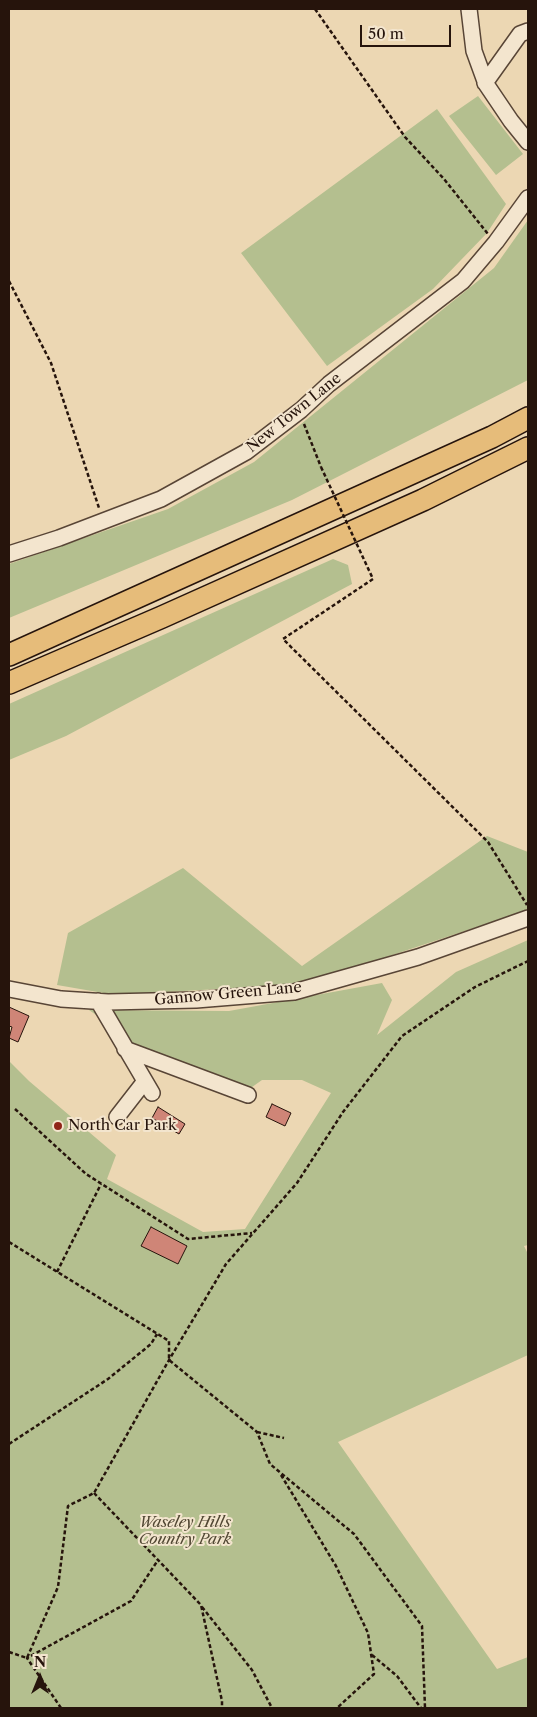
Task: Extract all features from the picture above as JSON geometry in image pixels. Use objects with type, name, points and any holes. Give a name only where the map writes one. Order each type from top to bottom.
[{"type":"highway","points":[[9,655],[420,470],[492,437],[528,418]]},
{"type":"highway","points":[[9,683],[423,500],[528,448]]},
{"type":"street","points":[[469,9],[474,51],[485,83],[528,142]]},
{"type":"street","points":[[485,83],[520,34],[528,30]]},
{"type":"street","name":"New Town Lane","points":[[9,554],[161,500],[238,456],[300,410],[329,384],[463,281],[496,242],[528,198]]},
{"type":"street","name":"Gannow Green Lane","points":[[9,989],[61,999],[98,1001],[196,1000],[294,992],[418,957],[528,918]]},
{"type":"street","points":[[98,1001],[149,1087],[117,1117]]},
{"type":"street","points":[[125,1049],[248,1095]]},
{"type":"path","points":[[315,9],[405,137],[444,179],[496,242]]},
{"type":"path","points":[[9,281],[51,363],[103,522]]},
{"type":"path","points":[[300,410],[321,467],[373,579],[282,639],[488,842],[528,906]]},
{"type":"path","points":[[27,1658],[58,1587],[68,1506],[94,1493],[226,1264],[297,1183],[343,1112],[402,1036],[475,987],[528,962]]},
{"type":"path","points":[[15,1109],[86,1174],[188,1239],[253,1233]]},
{"type":"path","points":[[57,1272],[101,1183]]},
{"type":"path","points":[[9,1242],[169,1341],[169,1360]]},
{"type":"path","points":[[9,1444],[108,1379],[151,1344],[157,1334]]},
{"type":"path","points":[[169,1360],[258,1432],[284,1438]]},
{"type":"path","points":[[258,1432],[270,1464],[354,1534],[422,1626],[425,1708]]},
{"type":"path","points":[[279,1472],[336,1566],[368,1633],[374,1674],[337,1708]]},
{"type":"path","points":[[94,1493],[201,1605],[252,1670],[272,1708]]},
{"type":"path","points":[[27,1658],[131,1601],[158,1560]]},
{"type":"path","points":[[201,1605],[222,1708]]},
{"type":"path","points":[[9,1652],[27,1658],[61,1708]]},
{"type":"path","points":[[371,1654],[397,1676],[421,1708]]},
{"type":"green space","points":[[478,96],[523,154],[496,175],[449,116]]},
{"type":"green space","points":[[437,109],[506,204],[487,233],[433,289],[327,366],[241,253]]},
{"type":"green space","points":[[528,220],[528,380],[292,500],[9,618],[9,564],[168,509],[254,462],[494,268]]},
{"type":"green space","points":[[333,559],[348,565],[352,584],[66,736],[9,760],[9,704]]},
{"type":"green space","points":[[487,836],[528,852],[528,910],[305,984],[115,995],[57,985],[68,933],[183,868],[302,966]]},
{"type":"green space","name":"Waseley Hills Country Park","points":[[528,940],[528,1245],[524,1246],[528,1254],[528,1355],[338,1442],[497,1669],[528,1657],[528,1708],[9,1708],[9,1061],[29,1081],[116,1155],[107,1179],[203,1232],[245,1229],[331,1093],[302,1080],[262,1080],[238,1097],[139,1057],[102,1019],[89,1010],[229,1011],[382,983],[392,1000],[377,1035],[456,972]]},
{"type":"building","points":[[9,1007],[29,1016],[18,1042],[9,1038],[12,1027],[9,1026]]},
{"type":"building","points":[[272,1104],[291,1113],[285,1126],[266,1117]]},
{"type":"building","points":[[158,1107],[185,1124],[179,1134],[152,1118]]},
{"type":"building","points":[[151,1227],[187,1246],[178,1264],[141,1246]]},
{"type":"place","name":"North Car Park","points":[[58,1126]]}]
